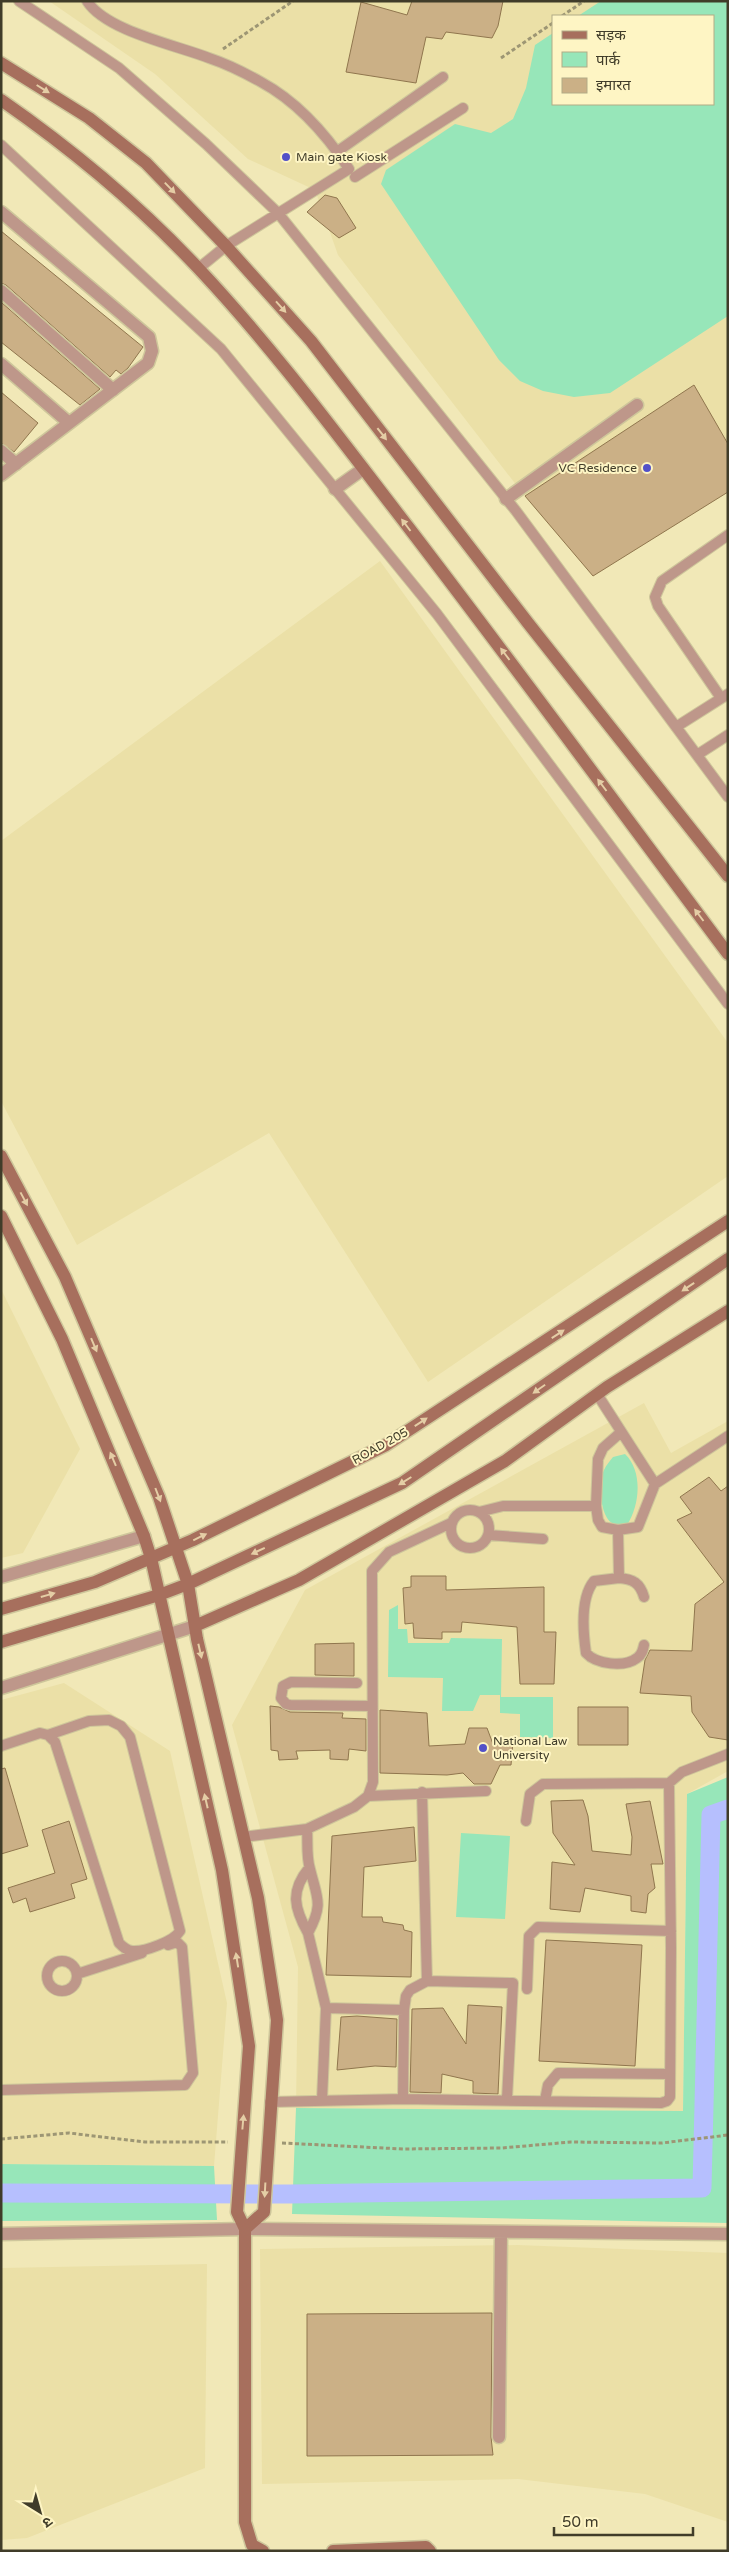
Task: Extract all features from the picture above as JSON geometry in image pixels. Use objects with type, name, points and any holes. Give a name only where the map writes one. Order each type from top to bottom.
[{"type":"main road","points":[[1,62],[89,118],[146,163],[226,246],[312,341],[528,623],[728,876]]},
{"type":"main road","points":[[1,100],[60,141],[118,190],[198,268],[279,360],[496,643],[728,954]]},
{"type":"main road","points":[[1,1156],[65,1277],[159,1497],[188,1584],[195,1626],[258,1898],[277,2020],[264,2212],[245,2229]]},
{"type":"main road","points":[[1,1216],[62,1339],[144,1536],[151,1558],[222,1870],[239,1969],[249,2046],[237,2212],[245,2229],[245,2522],[252,2545],[263,2551]]},
{"type":"main road","name":"ROAD 205","points":[[1,1609],[95,1582],[176,1548],[386,1445],[728,1222]]},
{"type":"main road","points":[[1,1642],[159,1595],[188,1584],[402,1483],[728,1259]]},
{"type":"main road","points":[[195,1626],[299,1580],[505,1461],[597,1394],[728,1312]]},
{"type":"main road","points":[[332,2551],[426,2547],[430,2551]]},
{"type":"street","points":[[1,212],[149,337],[152,351],[148,363],[68,422],[1,475]]},
{"type":"street","points":[[1,291],[113,390]]},
{"type":"street","points":[[1,364],[68,422]]},
{"type":"street","points":[[506,498],[637,405]]},
{"type":"street","points":[[1,451],[16,464]]},
{"type":"street","points":[[335,489],[363,468]]},
{"type":"street","points":[[1,1577],[144,1536]]},
{"type":"street","points":[[1,1688],[195,1626]]},
{"type":"street","points":[[1,2234],[245,2229],[728,2234]]},
{"type":"street","points":[[499,2437],[501,2232]]},
{"type":"lane","points":[[19,1],[119,68],[206,144],[278,213],[506,498],[728,797]]},
{"type":"lane","points":[[87,1],[111,23],[210,58],[262,82],[295,104],[338,152],[349,169],[226,246],[198,268]]},
{"type":"lane","points":[[338,152],[443,77]]},
{"type":"lane","points":[[355,177],[463,108]]},
{"type":"lane","points":[[1,145],[221,349],[436,614],[728,1004]]},
{"type":"lane","points":[[676,727],[724,696],[658,606],[655,596],[662,581],[728,535]]},
{"type":"lane","points":[[697,755],[728,736]]},
{"type":"lane","points":[[597,1394],[620,1433],[655,1484]]},
{"type":"lane","points":[[620,1433],[603,1448],[598,1459],[596,1506],[598,1520],[602,1527],[618,1530],[638,1527],[655,1484],[728,1436]]},
{"type":"lane","points":[[243,1837],[307,1829],[354,1807],[368,1796],[373,1782],[372,1571],[390,1552],[451,1523],[455,1517],[466,1510],[479,1512],[503,1506],[596,1506]]},
{"type":"lane","points":[[451,1523],[451,1535],[454,1541],[464,1548],[476,1548],[488,1534],[488,1522],[479,1512]]},
{"type":"lane","points":[[618,1530],[618,1578]]},
{"type":"lane","points":[[488,1534],[543,1539]]},
{"type":"lane","points":[[644,1597],[637,1583],[629,1578],[594,1581],[588,1589],[586,1600],[586,1653],[598,1662],[627,1662],[636,1660],[642,1654],[644,1645]]},
{"type":"lane","points":[[356,1683],[291,1682],[284,1686],[281,1698],[286,1704],[290,1705],[372,1706]]},
{"type":"lane","points":[[1,1746],[40,1733],[48,1735],[55,1742],[119,1942],[124,1948],[132,1951],[172,1940],[180,1930],[130,1737],[120,1726],[109,1720],[89,1721],[48,1735]]},
{"type":"lane","points":[[526,1821],[530,1794],[543,1784],[669,1783],[682,1772],[728,1754]]},
{"type":"lane","points":[[270,2102],[403,2099],[507,2099],[661,2103],[667,2101],[670,2097],[671,1931],[669,1783]]},
{"type":"lane","points":[[368,1796],[422,1792],[486,1791]]},
{"type":"lane","points":[[422,1792],[427,1981]]},
{"type":"lane","points":[[307,1829],[310,1868],[318,1898],[316,1917],[308,1933]]},
{"type":"lane","points":[[310,1868],[297,1886],[296,1901],[298,1916],[308,1933],[326,2008],[322,2100]]},
{"type":"lane","points":[[527,1990],[529,1936],[538,1927],[671,1931]]},
{"type":"lane","points":[[1,2090],[185,2085],[190,2078],[193,2073],[182,1947],[178,1942],[77,1974]]},
{"type":"lane","points":[[403,2099],[404,2010],[406,1996],[410,1990],[427,1981],[513,1983],[507,2099]]},
{"type":"lane","points":[[326,2008],[404,2010]]},
{"type":"lane","points":[[545,2100],[550,2079],[558,2073],[670,2074]]},
{"type":"path","points":[[210,58],[293,1]]},
{"type":"path","points":[[563,15],[584,1]]},
{"type":"path","points":[[501,58],[552,23]]},
{"type":"path","points":[[1,2140],[69,2133],[145,2142],[241,2142]]},
{"type":"path","points":[[268,2142],[413,2149],[502,2148],[571,2142],[662,2143],[728,2135]]},
{"type":"shaded area","points":[[49,1],[728,1],[728,492],[593,576],[524,495],[338,255],[315,190],[248,159],[155,74]]},
{"type":"shaded area","points":[[380,561],[728,1043],[728,1176],[428,1382],[269,1133],[77,1245],[1,1101],[1,841]]},
{"type":"shaded area","points":[[1,1289],[80,1449],[23,1553],[1,1558]]},
{"type":"shaded area","name":"National Law University","points":[[644,1403],[671,1453],[728,1421],[728,1771],[687,1794],[683,2111],[296,2108],[298,1967],[232,1725],[305,1590]]},
{"type":"shaded area","points":[[64,1683],[170,1751],[227,2003],[214,2166],[1,2164],[1,1700]]},
{"type":"shaded area","points":[[517,2245],[728,2253],[728,2522],[645,2494],[518,2479],[262,2484],[260,2249]]},
{"type":"shaded area","points":[[207,2264],[205,2468],[27,2538],[1,2540],[1,2268]]},
{"type":"green space","points":[[601,1],[728,1],[728,316],[610,393],[574,397],[543,391],[520,381],[499,360],[381,184],[386,170],[455,124],[491,133],[513,119],[526,88],[535,45],[552,34],[552,105],[714,105],[714,15],[580,15]]},
{"type":"green space","points":[[625,1454],[635,1469],[638,1488],[637,1498],[635,1508],[627,1525],[617,1525],[608,1519],[605,1513],[601,1498],[601,1482],[605,1468],[613,1457]]},
{"type":"green space","points":[[398,1605],[398,1629],[407,1629],[408,1643],[449,1643],[451,1638],[502,1639],[501,1697],[553,1697],[553,1738],[520,1737],[520,1714],[500,1713],[500,1695],[480,1695],[473,1711],[442,1711],[443,1678],[388,1677],[389,1610]]},
{"type":"green space","points":[[728,1777],[728,2223],[292,2214],[296,2108],[683,2111],[687,1794]]},
{"type":"green space","points":[[461,1833],[510,1836],[505,1919],[456,1917]]},
{"type":"green space","points":[[1,2164],[214,2166],[217,2220],[1,2221]]},
{"type":"building","points":[[412,1],[503,1],[498,26],[492,38],[446,32],[442,39],[426,37],[416,83],[346,72],[361,2],[407,15]]},
{"type":"building","points":[[325,195],[337,198],[356,228],[339,238],[307,212]]},
{"type":"building","points":[[1,231],[143,347],[128,368],[121,374],[116,370],[110,377],[6,285],[1,283]]},
{"type":"building","points":[[1,302],[100,389],[80,405],[1,342]]},
{"type":"building","name":"VC Residence","points":[[694,385],[728,444],[728,492],[593,576],[525,496]]},
{"type":"building","points":[[1,392],[38,423],[14,452],[1,443]]},
{"type":"building","points":[[709,1477],[721,1491],[728,1486],[728,1740],[709,1737],[692,1712],[691,1696],[640,1693],[645,1660],[650,1650],[692,1651],[695,1604],[724,1582],[677,1520],[692,1513],[680,1497]]},
{"type":"building","points":[[411,1576],[446,1576],[446,1590],[544,1587],[544,1632],[556,1632],[554,1684],[520,1684],[517,1627],[462,1622],[461,1632],[442,1632],[442,1639],[414,1638],[413,1623],[405,1624],[403,1588],[411,1587]]},
{"type":"building","points":[[354,1643],[354,1676],[315,1675],[315,1644]]},
{"type":"building","points":[[270,1706],[279,1707],[290,1712],[343,1713],[342,1718],[366,1719],[366,1751],[349,1749],[348,1760],[330,1759],[330,1750],[296,1751],[298,1759],[279,1760],[278,1751],[271,1750]]},
{"type":"building","points":[[578,1707],[628,1707],[628,1745],[578,1745]]},
{"type":"building","points":[[380,1710],[427,1713],[429,1746],[465,1744],[469,1728],[487,1728],[493,1744],[513,1741],[511,1765],[500,1765],[491,1784],[474,1784],[463,1773],[447,1775],[380,1773]]},
{"type":"building","points":[[5,1768],[28,1846],[1,1854],[1,1769]]},
{"type":"building","points":[[583,1800],[588,1816],[592,1851],[631,1855],[632,1837],[626,1804],[650,1801],[663,1864],[651,1864],[655,1888],[648,1894],[646,1913],[631,1911],[631,1896],[585,1888],[580,1912],[550,1909],[552,1862],[575,1865],[553,1833],[551,1801]]},
{"type":"building","points":[[69,1821],[87,1879],[71,1884],[75,1898],[30,1912],[26,1898],[13,1903],[8,1888],[55,1873],[42,1830]]},
{"type":"building","points":[[414,1827],[416,1861],[364,1867],[362,1917],[382,1917],[383,1922],[403,1925],[404,1930],[412,1932],[411,1977],[326,1975],[332,1836]]},
{"type":"building","points":[[546,1940],[642,1945],[635,2066],[539,2061]]},
{"type":"building","points":[[468,2005],[502,2007],[498,2094],[473,2093],[473,2081],[442,2074],[441,2093],[410,2092],[412,2009],[443,2008],[466,2044]]},
{"type":"building","points":[[357,2016],[397,2019],[396,2067],[375,2066],[337,2070],[341,2017]]},
{"type":"building","points":[[492,2313],[491,2437],[493,2455],[307,2456],[307,2314]]},
{"type":"waterway","points":[[1,2193],[290,2194],[702,2188],[711,1815],[728,1809]]},
{"type":"place","name":"Main gate Kiosk","points":[[286,157]]},
{"type":"place","name":"VC Residence","points":[[647,468]]},
{"type":"place","name":"National Law University","points":[[483,1748]]}]
